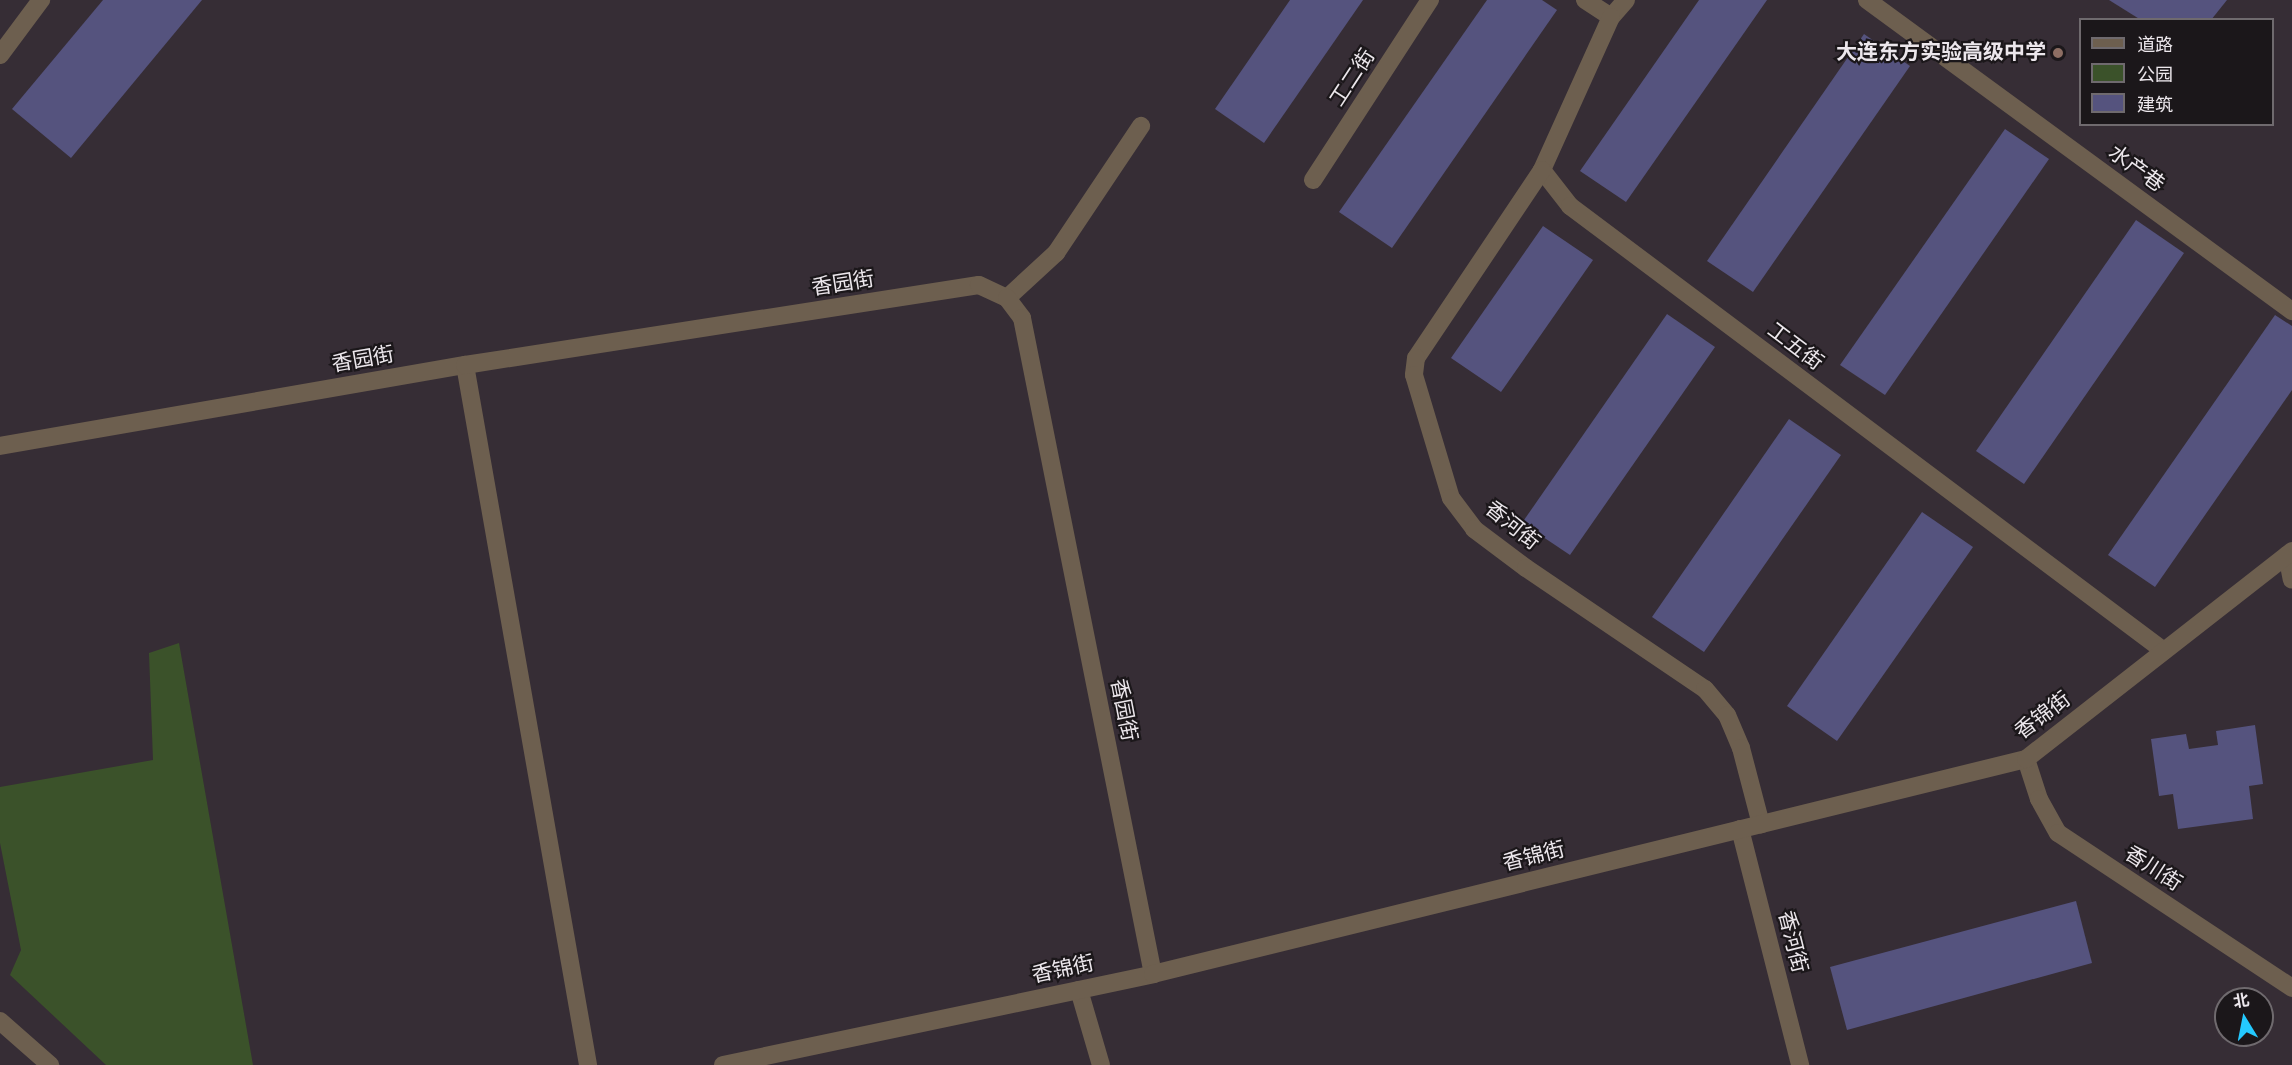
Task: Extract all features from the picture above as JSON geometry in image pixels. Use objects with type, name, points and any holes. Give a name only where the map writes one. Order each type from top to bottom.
[{"type":"street","points":[[0,55],[41,0]]},
{"type":"street","name":"工二街","points":[[1313,180],[1430,0]]},
{"type":"street","points":[[1585,0],[1611,17]]},
{"type":"street","points":[[1542,170],[1611,17],[1626,0]]},
{"type":"street","name":"水产巷","points":[[1867,0],[2292,311]]},
{"type":"street","points":[[1007,298],[1056,253],[1141,126]]},
{"type":"street","name":"工五街","points":[[1542,170],[1570,206],[2164,651]]},
{"type":"street","name":"香河街","points":[[1542,170],[1416,358],[1414,375],[1451,498],[1474,529],[1526,568],[1705,689],[1727,715],[1737,740],[1761,824]]},
{"type":"street","name":"香园街","points":[[0,446],[465,365],[979,285],[1007,298],[1022,318],[1153,974]]},
{"type":"street","points":[[465,365],[588,1065]]},
{"type":"street","points":[[2289,553],[2292,580]]},
{"type":"street","name":"香锦街","points":[[723,1065],[1153,974],[2026,759],[2289,553]]},
{"type":"street","name":"香川街","points":[[2026,759],[2039,799],[2058,833],[2292,988]]},
{"type":"street","name":"香河街","points":[[1740,829],[1800,1065]]},
{"type":"street","points":[[1079,990],[1101,1065]]},
{"type":"street","points":[[0,1021],[50,1065]]},
{"type":"green space","points":[[179,643],[253,1065],[106,1065],[10,975],[21,950],[0,843],[0,787],[153,760],[149,653]]},
{"type":"building","points":[[103,0],[202,0],[71,158],[12,109]]},
{"type":"building","points":[[1290,0],[1363,0],[1264,143],[1215,109]]},
{"type":"building","points":[[1487,0],[1542,0],[1557,10],[1392,248],[1339,212]]},
{"type":"building","points":[[1699,0],[1767,0],[1626,202],[1580,171]]},
{"type":"building","points":[[2109,0],[2227,0],[2213,18],[2138,18]]},
{"type":"building","points":[[1864,34],[1910,66],[1753,292],[1707,261]]},
{"type":"building","points":[[2005,129],[2049,159],[1885,395],[1840,365]]},
{"type":"building","points":[[2136,220],[2184,253],[2024,484],[1976,451]]},
{"type":"building","points":[[1543,226],[1593,260],[1501,392],[1451,358]]},
{"type":"building","points":[[1667,314],[1715,347],[1570,555],[1522,523]]},
{"type":"building","points":[[2275,315],[2292,326],[2292,390],[2155,587],[2108,555]]},
{"type":"building","points":[[1789,419],[1841,455],[1704,652],[1652,617]]},
{"type":"building","points":[[1922,512],[1973,547],[1837,741],[1787,706]]},
{"type":"building","points":[[2255,725],[2263,784],[2249,786],[2253,819],[2178,829],[2173,794],[2159,796],[2151,739],[2186,734],[2189,749],[2218,745],[2216,731]]},
{"type":"building","points":[[2076,901],[2092,963],[1847,1030],[1830,967]]},
{"type":"place","name":"大连东方实验高级中学","points":[[2058,53]]}]
